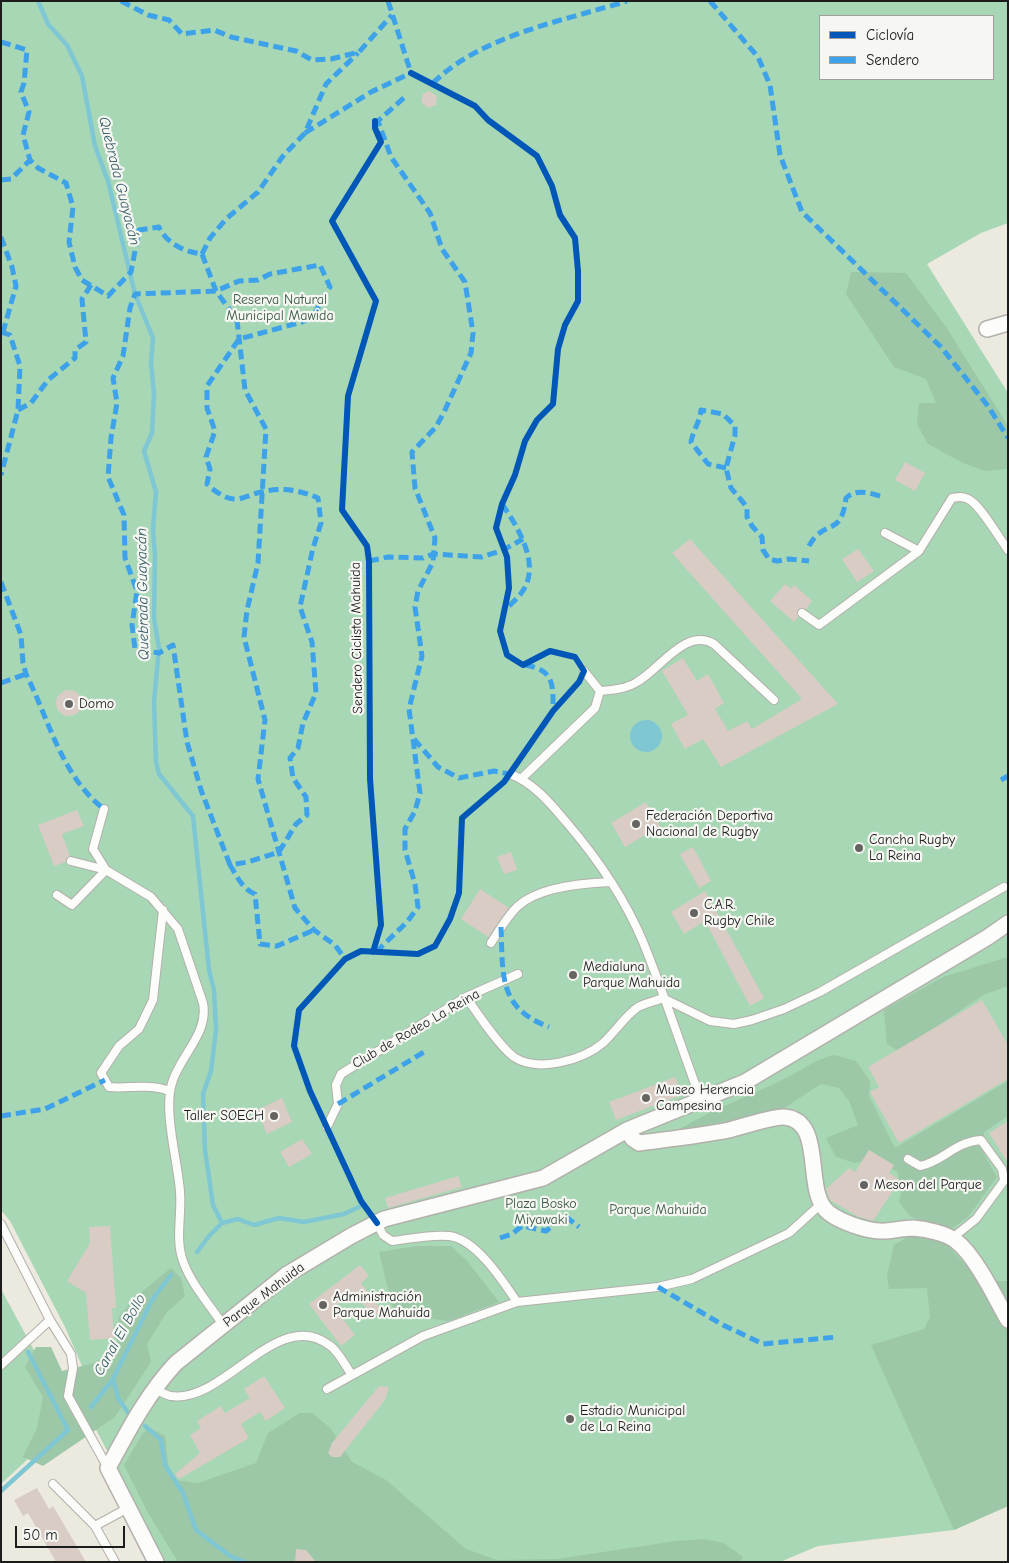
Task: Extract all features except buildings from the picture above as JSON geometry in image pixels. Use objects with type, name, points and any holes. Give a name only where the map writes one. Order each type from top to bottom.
[{"type":"street","points":[[987,329],[1008,323]]},
{"type":"street","name":"Parque Mahuida","points":[[108,1468],[154,1389],[176,1362],[286,1274],[377,1223],[543,1178],[627,1130],[745,1082],[988,937],[1008,923]]},
{"type":"street","points":[[627,1130],[633,1139],[639,1143],[727,1130],[783,1116],[796,1121],[812,1144],[817,1192],[821,1204],[829,1213],[854,1224],[879,1231],[914,1228],[956,1241],[968,1256],[1008,1320]]},
{"type":"street","points":[[108,1468],[156,1562]]},
{"type":"lane","points":[[802,613],[819,625],[919,551],[952,498],[970,499],[1008,550]]},
{"type":"lane","points":[[886,533],[919,551]]},
{"type":"lane","points":[[600,691],[618,689],[637,683],[690,640],[705,638],[714,644],[774,700]]},
{"type":"lane","points":[[584,671],[600,691]]},
{"type":"lane","points":[[521,778],[596,708],[600,691]]},
{"type":"lane","points":[[510,774],[521,778],[548,800],[583,842],[611,882],[642,940],[701,1100]]},
{"type":"lane","points":[[104,809],[93,849],[106,870]]},
{"type":"lane","points":[[71,861],[106,870],[137,886],[151,897],[178,929],[194,971],[205,1015],[202,1027],[172,1080],[169,1091],[180,1194],[179,1238],[182,1258],[187,1272],[224,1325]]},
{"type":"lane","points":[[57,895],[72,905],[106,870]]},
{"type":"lane","points":[[491,943],[519,905],[545,892],[583,883],[611,882]]},
{"type":"lane","points":[[466,997],[491,1032],[514,1057],[533,1064],[565,1062],[586,1056],[603,1043],[638,1007],[664,998],[710,1021],[734,1024],[784,1009],[820,992],[1004,887]]},
{"type":"lane","points":[[163,910],[152,1000],[139,1029],[118,1046],[101,1073],[109,1087],[125,1089],[158,1086],[169,1091]]},
{"type":"lane","name":"Club de Rodeo La Reina","points":[[327,1127],[338,1104],[336,1085],[341,1074],[466,997],[518,974]]},
{"type":"lane","points":[[908,1159],[920,1166],[929,1164],[966,1141],[981,1140],[1002,1169],[1006,1178],[976,1219],[952,1239]]},
{"type":"lane","points":[[327,1389],[423,1336],[517,1302],[658,1287],[692,1279],[789,1233],[821,1204]]},
{"type":"lane","points":[[377,1223],[383,1235],[392,1241],[428,1236],[452,1236],[469,1244],[501,1280],[517,1302]]},
{"type":"lane","points":[[1,1224],[50,1320],[71,1354],[73,1368],[68,1396],[108,1468]]},
{"type":"lane","points":[[1,1365],[50,1320]]},
{"type":"lane","points":[[154,1389],[172,1396],[192,1394],[211,1385],[282,1339],[297,1336],[320,1339],[331,1346],[352,1375]]},
{"type":"lane","points":[[53,1484],[95,1526],[115,1562]]},
{"type":"lane","points":[[95,1526],[128,1508]]},
{"type":"green space","name":"Parque Mahuida","points":[[1,1],[1008,1],[1008,223],[981,233],[927,264],[1008,393],[1008,1506],[954,1530],[818,1546],[780,1562],[165,1562],[78,1395],[82,1366],[65,1327],[10,1221],[1,1210]]},
{"type":"green space","points":[[851,272],[906,273],[946,327],[1008,426],[1008,469],[984,471],[961,462],[928,444],[917,424],[919,403],[936,403],[926,379],[894,367],[846,294]]},
{"type":"green space","points":[[1008,957],[1008,986],[983,995],[900,1052],[887,1044],[884,1010],[943,977]]},
{"type":"green space","points":[[834,1055],[856,1061],[870,1081],[869,1096],[895,1148],[1008,1081],[1008,1116],[984,1132],[982,1151],[997,1177],[968,1217],[950,1230],[911,1217],[899,1202],[901,1194],[898,1172],[875,1160],[855,1163],[836,1157],[826,1138],[858,1125],[849,1101],[839,1088],[821,1084],[778,1112],[678,1130],[815,1062]]},
{"type":"green space","points":[[913,1234],[942,1240],[981,1281],[1008,1281],[1008,1506],[954,1530],[871,1345],[924,1329],[930,1317],[927,1288],[889,1289],[887,1275],[894,1245]]},
{"type":"green space","points":[[416,1246],[451,1246],[468,1262],[499,1302],[448,1321],[394,1313],[379,1252]]},
{"type":"green space","points":[[171,1268],[181,1278],[185,1296],[167,1312],[147,1344],[151,1362],[115,1417],[43,1466],[23,1457],[37,1428],[43,1397],[25,1367],[36,1347],[51,1347],[62,1371],[94,1363],[116,1349],[119,1316],[137,1296]]},
{"type":"green space","points":[[1,1289],[71,1419],[1,1484]]},
{"type":"green space","points":[[300,1413],[312,1413],[331,1429],[352,1462],[386,1480],[466,1549],[497,1560],[557,1559],[676,1541],[704,1539],[724,1543],[743,1557],[741,1562],[178,1562],[147,1511],[124,1465],[143,1433],[150,1428],[165,1436],[168,1464],[174,1480],[198,1483],[256,1463],[268,1433]]},
{"type":"water","points":[[646,720],[652,721],[657,725],[661,730],[661,742],[657,747],[652,751],[646,752],[640,751],[635,747],[631,742],[630,736],[631,730],[635,725],[640,721]]},
{"type":"waterway","name":"Quebrada Guayacán","points":[[38,1],[48,24],[67,45],[82,76],[95,146],[108,181],[135,294],[153,338],[151,363],[154,394],[152,433],[144,451],[156,492],[153,529],[155,556],[154,618],[159,648],[154,702],[156,762],[159,774],[193,816],[209,970],[214,990],[216,1030],[211,1071],[203,1094],[205,1150],[213,1205],[222,1223]]},
{"type":"waterway","name":"Canal El Bollo","points":[[197,1252],[222,1223],[238,1219],[254,1225],[279,1218],[304,1222],[344,1214],[359,1207]]},
{"type":"waterway","name":"Canal El Bollo","points":[[91,1407],[113,1379],[152,1300],[171,1275]]},
{"type":"waterway","name":"Canal El Bollo","points":[[1,1491],[68,1430],[28,1352]]},
{"type":"waterway","points":[[113,1379],[118,1398],[129,1414]]},
{"type":"waterway","points":[[145,1426],[161,1440],[165,1465],[183,1493],[196,1530],[230,1556],[245,1562]]},
{"type":"marked path","points":[[121,1],[148,15],[169,20],[182,34],[214,30],[231,37],[296,51],[312,60],[331,59],[359,52],[392,15]]},
{"type":"marked path","points":[[388,1],[411,73]]},
{"type":"marked path","points":[[433,83],[453,67],[499,41],[550,23],[627,1]]},
{"type":"marked path","points":[[710,1],[758,57],[770,85],[780,155],[802,212],[941,347],[988,406],[1008,438]]},
{"type":"marked path","points":[[1,42],[27,50],[24,83],[21,92],[29,112],[23,135],[30,160],[38,168],[66,183],[73,207],[69,242],[75,267],[82,280],[108,296],[131,272],[139,230],[159,227],[162,233],[177,246],[202,254]]},
{"type":"marked path","points":[[202,254],[210,238],[226,219],[258,192],[283,156],[305,133],[326,84],[358,53]]},
{"type":"marked path","points":[[305,133],[371,92],[411,73]]},
{"type":"marked path","points":[[376,952],[407,922],[418,907],[415,884],[405,850],[405,829],[415,811],[420,793],[409,709],[422,656],[415,607],[418,591],[433,562],[435,538],[415,488],[412,452],[436,427],[445,410],[471,353],[473,333],[465,282],[442,249],[430,213],[391,157],[378,121],[406,96]]},
{"type":"marked path","points":[[1,180],[11,179],[30,160]]},
{"type":"marked path","points":[[1,237],[12,267],[16,286],[3,332]]},
{"type":"marked path","points":[[202,254],[216,291],[237,320],[245,390],[266,429],[258,563],[247,610],[244,637],[265,720],[258,779],[295,908],[314,930],[335,945],[345,959]]},
{"type":"marked path","points":[[230,865],[201,790],[187,742],[173,645],[159,653],[135,649],[132,625],[137,591],[125,558],[124,515],[108,477],[111,438],[117,403],[113,378],[123,356],[130,308],[135,294],[216,291],[239,281],[258,280],[270,274],[320,265],[330,287],[313,316],[302,322],[239,339],[207,386],[207,408],[215,431],[206,457],[210,469],[207,484],[227,498],[239,499],[265,491],[280,490],[295,491],[318,498],[321,523],[313,548],[300,607],[312,642],[316,693],[303,723],[298,748],[290,758],[293,778],[306,797],[307,815],[296,824],[279,852],[248,862],[230,865],[243,886],[255,894],[260,944],[277,946],[314,930]]},
{"type":"marked path","points":[[18,410],[31,403],[48,380],[75,358],[75,350],[86,342],[82,299],[91,285]]},
{"type":"marked path","points":[[1,332],[10,335],[20,366],[18,410],[1,475]]},
{"type":"marked path","points":[[726,468],[708,464],[691,442],[701,410],[723,414],[735,426],[735,435],[726,468],[731,488],[747,507],[747,517],[762,537],[763,550],[769,559],[777,561],[789,559],[809,561]]},
{"type":"marked path","points":[[809,546],[821,532],[836,524],[844,511],[846,498],[850,495],[864,492],[883,497]]},
{"type":"marked path","points":[[502,504],[525,546],[529,570],[522,592],[506,609]]},
{"type":"marked path","points":[[369,561],[388,557],[423,558],[433,554],[482,557],[503,550],[523,539]]},
{"type":"marked path","points":[[1,582],[21,635],[23,663],[26,674],[58,747],[77,781],[104,809]]},
{"type":"marked path","points":[[525,665],[535,667],[547,675],[552,686],[553,711]]},
{"type":"marked path","points":[[1,683],[26,674]]},
{"type":"marked path","points":[[414,739],[438,767],[459,778],[494,771],[510,774]]},
{"type":"marked path","points":[[1001,780],[1008,776]]},
{"type":"marked path","points":[[501,927],[504,975],[512,1000],[520,1010],[532,1019],[549,1027]]},
{"type":"marked path","points":[[338,1104],[424,1052]]},
{"type":"marked path","points":[[1,1116],[45,1109],[105,1080]]},
{"type":"marked path","points":[[500,1238],[512,1234],[522,1226],[546,1231],[565,1216],[579,1227]]},
{"type":"marked path","points":[[658,1287],[723,1325],[763,1344],[837,1337]]},
{"type":"cycle path","points":[[377,1223],[361,1201],[310,1091],[294,1046],[299,1010],[345,959],[361,951],[418,954],[435,946],[450,919],[459,893],[462,818],[504,782],[553,711],[579,682],[584,671],[575,657],[550,651],[523,665],[507,655],[500,631],[509,588],[507,557],[496,528],[502,504],[515,475],[525,441],[537,420],[553,404],[558,349],[565,325],[578,301],[575,238],[560,215],[552,186],[537,156],[488,120],[475,106],[411,73]]},
{"type":"cycle path","name":"Sendero Ciclista Mahuida","points":[[373,952],[381,925],[370,779],[369,561],[367,546],[342,510],[348,396],[376,301],[332,221],[381,142],[375,128],[375,121]]},
{"type":"place","name":"Domo","points":[[69,704]]},
{"type":"place","name":"Federación Deportiva Nacional de Rugby","points":[[636,824]]},
{"type":"place","name":"Cancha Rugby La Reina","points":[[859,848]]},
{"type":"place","name":"C.A.R. Rugby Chile","points":[[694,913]]},
{"type":"place","name":"Medialuna Parque Mahuida","points":[[573,975]]},
{"type":"place","name":"Museo Herencia Campesina","points":[[646,1098]]},
{"type":"place","name":"Taller SOECH","points":[[274,1116]]},
{"type":"place","name":"Meson del Parque","points":[[864,1185]]},
{"type":"place","name":"Administración Parque Mahuida","points":[[323,1305]]},
{"type":"place","name":"Estadio Municipal de La Reina","points":[[570,1419]]},
{"type":"park label","name":"Reserva Natural Municipal Mawida","points":[[280,308]]},
{"type":"park label","name":"Plaza Bosko Miyawaki","points":[[541,1212]]}]
